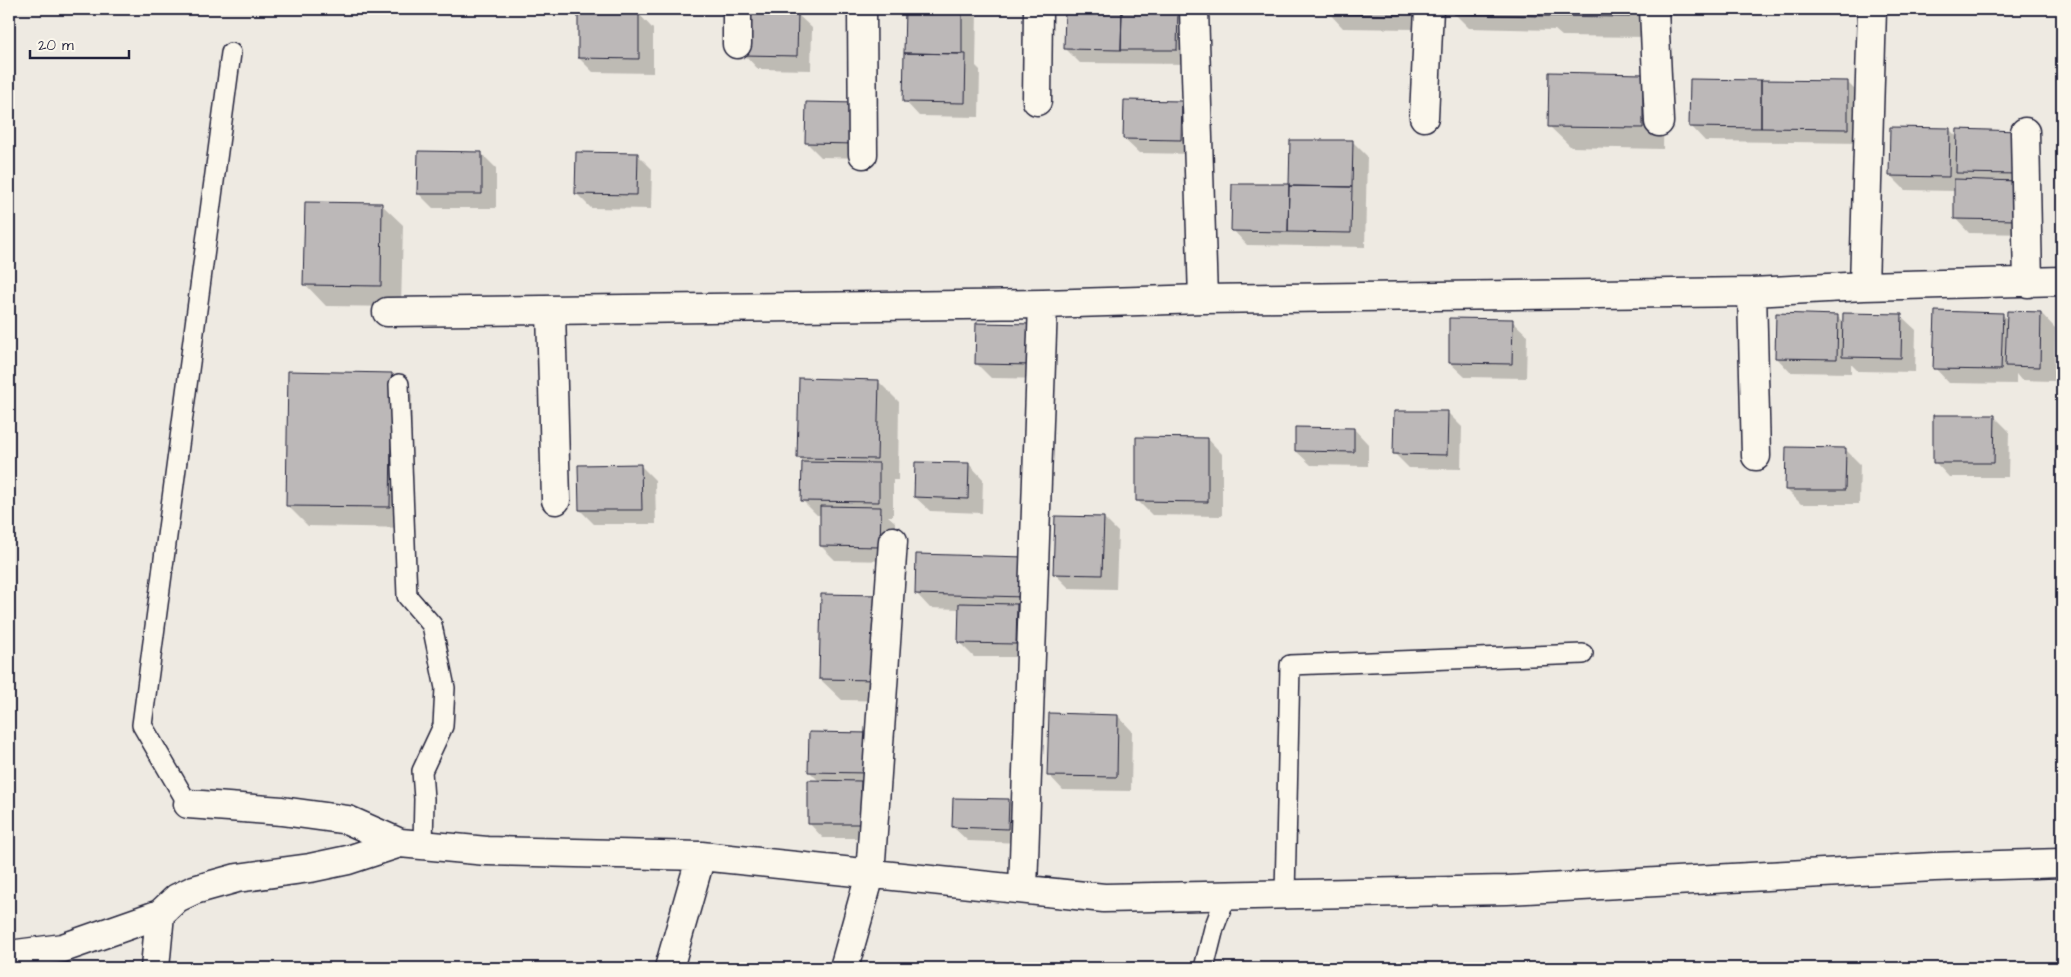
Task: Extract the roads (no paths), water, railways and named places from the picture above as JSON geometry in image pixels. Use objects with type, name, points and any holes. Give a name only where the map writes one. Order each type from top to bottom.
[{"type":"street","points":[[737,9],[737,44]]},
{"type":"street","points":[[862,9],[863,154]]},
{"type":"street","points":[[1037,101],[1038,9]]},
{"type":"street","points":[[1194,9],[1202,299]]},
{"type":"street","points":[[1424,117],[1428,9]]},
{"type":"street","points":[[1654,9],[1659,122]]},
{"type":"street","points":[[1864,286],[1872,9]]},
{"type":"street","points":[[2025,132],[2028,283]]},
{"type":"street","points":[[387,312],[1043,304],[1202,299],[1752,292],[1864,286],[2062,282]]},
{"type":"street","points":[[1752,292],[1756,456]]},
{"type":"street","points":[[1024,889],[1043,304]]},
{"type":"street","points":[[550,311],[556,500]]},
{"type":"street","points":[[844,968],[870,875],[893,541]]},
{"type":"street","points":[[188,804],[282,811],[348,820],[412,844],[487,851],[701,856],[1104,898],[1507,890],[1934,867],[2062,863]]},
{"type":"street","points":[[9,955],[63,948],[160,914],[177,898],[237,878],[310,868],[412,844]]},
{"type":"street","points":[[669,968],[701,856]]},
{"type":"street","points":[[155,968],[160,914]]},
{"type":"lane","points":[[188,804],[142,725],[231,53]]},
{"type":"lane","points":[[399,384],[407,596],[432,625],[445,688],[443,726],[422,771],[424,799],[412,844]]},
{"type":"lane","points":[[1285,894],[1290,665],[1583,654]]},
{"type":"lane","points":[[1204,968],[1214,928],[1226,896]]}]
